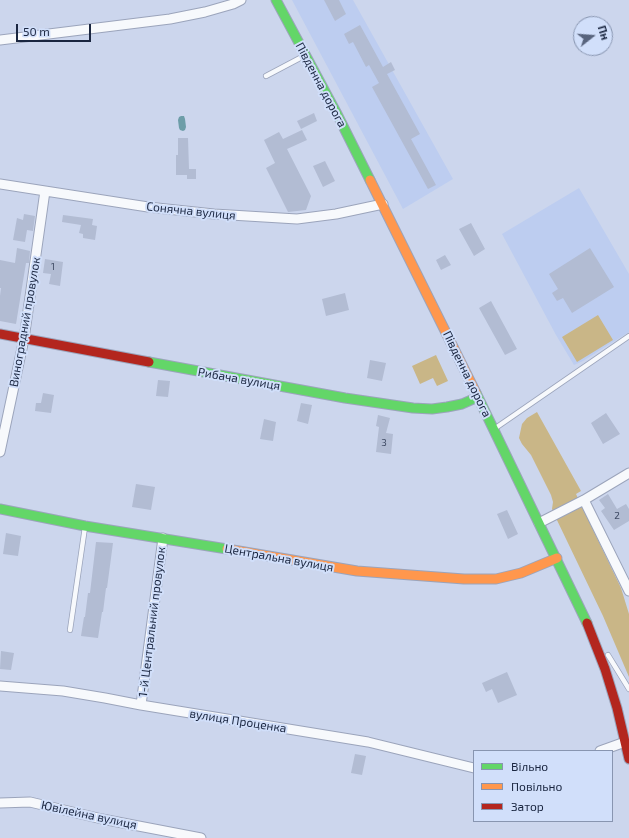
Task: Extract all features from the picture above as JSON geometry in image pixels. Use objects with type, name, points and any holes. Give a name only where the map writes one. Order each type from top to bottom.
[{"type":"main road","name":"Південна дорога","points":[[276,0],[383,204],[586,620],[605,669],[617,708],[629,759]]},
{"type":"main road","name":"Рибача вулиця","points":[[0,334],[345,398],[414,408],[432,409],[447,407],[462,404],[478,397]]},
{"type":"main road","name":"Центральна вулиця","points":[[0,509],[85,526],[357,571],[464,580],[496,579],[521,572],[556,558]]},
{"type":"street","points":[[0,40],[170,19],[205,12],[233,4],[241,0]]},
{"type":"street","name":"Сонячна вулиця","points":[[0,184],[148,207],[214,214],[297,219],[336,214],[383,204]]},
{"type":"street","name":"Виноградний провулок","points":[[0,452],[24,339],[46,191]]},
{"type":"street","points":[[539,523],[584,500],[629,472]]},
{"type":"street","points":[[584,500],[628,586]]},
{"type":"street","name":"1-й Центральний провулок","points":[[141,705],[163,538]]},
{"type":"street","name":"вулиця Проценка","points":[[0,686],[63,691],[368,742],[473,768]]},
{"type":"street","points":[[603,750],[625,742]]},
{"type":"street","name":"Ювілейна вулиця","points":[[0,803],[30,802],[102,819],[201,838]]},
{"type":"lane","points":[[266,76],[305,56]]},
{"type":"lane","points":[[494,429],[629,336]]},
{"type":"lane","points":[[70,630],[85,526]]},
{"type":"lane","points":[[586,620],[602,645]]},
{"type":"lane","points":[[606,651],[629,689]]},
{"type":"shaded area","points":[[292,0],[353,0],[453,179],[403,209]]},
{"type":"shaded area","points":[[181,116],[184,116],[185,119],[186,127],[183,131],[179,128],[178,120]]},
{"type":"shaded area","points":[[579,188],[629,274],[629,332],[583,361],[574,365],[556,335],[502,234]]},
{"type":"shaded area","points":[[598,315],[613,340],[577,362],[562,337]]},
{"type":"shaded area","points":[[436,355],[448,381],[437,386],[433,378],[420,384],[412,366]]},
{"type":"shaded area","points":[[537,412],[581,491],[576,494],[621,588],[629,614],[629,677],[603,616],[552,509],[553,502],[551,495],[531,455],[519,438],[522,424],[527,418]]},
{"type":"building","points":[[324,0],[339,0],[346,14],[335,21]]},
{"type":"building","points":[[360,25],[383,67],[391,62],[395,70],[387,74],[420,134],[411,139],[436,185],[428,189],[372,87],[379,83],[369,65],[366,67],[353,42],[349,44],[344,34]]},
{"type":"building","points":[[314,113],[317,121],[301,129],[297,121]]},
{"type":"building","points":[[302,130],[307,140],[287,149],[311,196],[306,210],[288,212],[266,168],[275,163],[264,140],[279,132],[283,139]]},
{"type":"building","points":[[178,138],[188,138],[189,169],[196,169],[196,179],[187,179],[187,175],[176,175]]},
{"type":"building","points":[[325,161],[335,181],[323,187],[313,166]]},
{"type":"building","points":[[24,214],[35,216],[33,231],[27,230],[25,242],[13,240],[17,218],[23,220]]},
{"type":"building","points":[[63,215],[93,219],[92,225],[97,226],[95,240],[83,238],[83,234],[79,233],[81,225],[62,222]]},
{"type":"building","points":[[471,223],[485,249],[474,256],[459,229]]},
{"type":"building","points":[[17,248],[30,251],[29,263],[26,263],[16,324],[0,321],[0,260],[15,263]]},
{"type":"building","points":[[590,248],[614,287],[572,313],[563,298],[557,301],[552,293],[558,289],[549,274]]},
{"type":"building","points":[[445,255],[451,265],[441,270],[436,260]]},
{"type":"building","points":[[45,259],[63,262],[60,286],[49,284],[51,274],[43,273]]},
{"type":"building","points":[[345,293],[349,310],[326,316],[322,299]]},
{"type":"building","points":[[491,301],[517,349],[505,355],[479,308]]},
{"type":"building","points":[[370,360],[386,363],[382,381],[367,378]]},
{"type":"building","points":[[158,380],[170,381],[168,397],[156,396]]},
{"type":"building","points":[[43,393],[54,395],[51,413],[35,411],[36,403],[41,403]]},
{"type":"building","points":[[301,403],[312,405],[308,424],[297,421]]},
{"type":"building","points":[[606,413],[620,434],[603,444],[591,423]]},
{"type":"building","points":[[378,415],[390,418],[386,433],[393,434],[391,454],[376,452],[379,427],[376,426]]},
{"type":"building","points":[[264,419],[276,422],[273,441],[260,439]]},
{"type":"building","points":[[136,484],[155,487],[151,510],[132,507]]},
{"type":"building","points":[[608,494],[617,509],[626,504],[629,509],[629,521],[614,530],[601,511],[605,508],[599,500]]},
{"type":"building","points":[[507,510],[518,534],[508,539],[497,514]]},
{"type":"building","points":[[6,533],[21,536],[18,556],[3,554]]},
{"type":"building","points":[[96,542],[113,543],[98,638],[81,636],[88,593],[90,593]]},
{"type":"building","points":[[1,651],[14,653],[11,670],[0,669]]},
{"type":"building","points":[[507,672],[517,695],[498,703],[492,689],[486,692],[482,683]]},
{"type":"building","points":[[355,754],[366,756],[362,775],[351,773]]},
{"type":"traffic: fast","points":[[276,0],[336,112],[370,180]]},
{"type":"traffic: fast","points":[[149,362],[345,398],[413,408],[432,409],[447,407],[462,404],[478,397]]},
{"type":"traffic: fast","points":[[476,393],[587,623]]},
{"type":"traffic: fast","points":[[0,509],[85,526],[227,549]]},
{"type":"traffic: slow","points":[[370,180],[476,393]]},
{"type":"traffic: slow","points":[[227,549],[357,571],[464,579],[496,579],[521,573],[557,558]]},
{"type":"traffic: jam","points":[[0,334],[149,362]]},
{"type":"traffic: jam","points":[[587,623],[605,669],[617,708],[629,759]]}]
